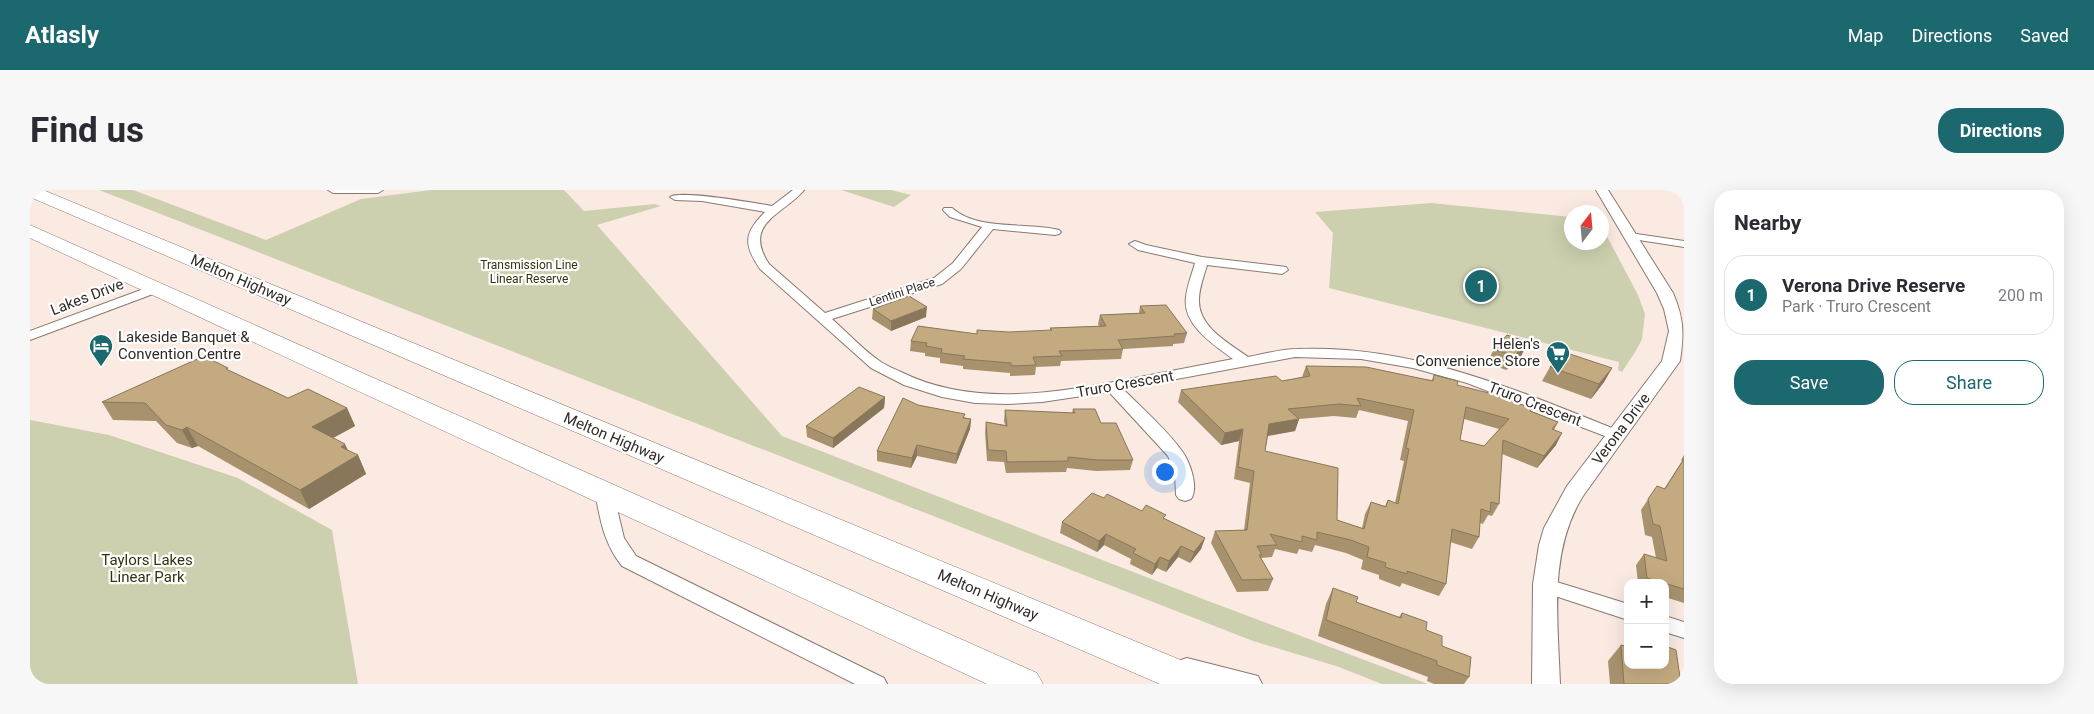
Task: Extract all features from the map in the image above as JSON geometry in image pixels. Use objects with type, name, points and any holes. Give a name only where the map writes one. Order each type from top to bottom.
[{"type":"highway","name":"Melton Highway","points":[[30,191],[1199,684]]},
{"type":"highway","points":[[30,231],[1024,684]]},
{"type":"highway","points":[[156,288],[210,267]]},
{"type":"street","points":[[332,190],[378,190]]},
{"type":"street","name":"Truro Crescent","points":[[799,190],[761,222],[753,235],[752,242],[756,256],[822,318],[876,365],[894,376],[950,394],[1016,401],[1113,387],[1295,353],[1352,354],[1396,360],[1452,374],[1492,387],[1616,435]]},
{"type":"street","name":"Verona Drive","points":[[1546,684],[1547,586],[1550,544],[1563,510],[1671,361],[1680,325],[1665,293],[1602,190]]},
{"type":"street","points":[[672,197],[702,198],[775,210]]},
{"type":"street","points":[[948,210],[954,216],[990,226],[1055,232]]},
{"type":"street","name":"Lentini Place","points":[[822,318],[938,281],[957,266],[990,226]]},
{"type":"street","points":[[1630,236],[1684,244]]},
{"type":"street","points":[[1135,244],[1142,248],[1202,261],[1282,270]]},
{"type":"street","points":[[1202,261],[1192,300],[1193,312],[1207,333],[1245,361]]},
{"type":"street","name":"Lakes Drive","points":[[30,336],[156,288]]},
{"type":"street","points":[[1113,387],[1176,454],[1184,474],[1185,495]]},
{"type":"street","points":[[604,492],[614,539],[629,561],[876,684]]},
{"type":"street","points":[[1547,586],[1624,611]]},
{"type":"street","points":[[1669,625],[1684,630]]},
{"type":"street","points":[[1143,661],[1212,674],[1248,684]]},
{"type":"green space","name":"Transmission Line Linear Reserve","points":[[99,190],[133,190],[266,240],[361,199],[431,190],[564,190],[584,211],[655,204],[661,206],[597,225],[782,436],[1428,684],[1382,684],[1336,666],[1253,641]]},
{"type":"green space","points":[[841,190],[891,190],[911,195],[894,207]]},
{"type":"green space","points":[[1431,203],[1564,216],[1564,250],[1609,250],[1609,240],[1638,295],[1645,314],[1642,339],[1622,372],[1618,370],[1619,362],[1329,288],[1333,233],[1315,212]]},
{"type":"green space","name":"Taylors Lakes Linear Park","points":[[30,420],[109,435],[238,478],[332,530],[358,684],[30,684]]},
{"type":"building","points":[[909,296],[927,307],[891,321],[873,309]]},
{"type":"building","points":[[1166,305],[1187,333],[1174,334],[1175,336],[1118,340],[1123,349],[1059,351],[1062,356],[1033,357],[1036,365],[1011,366],[1011,363],[963,359],[965,356],[941,353],[942,349],[926,346],[927,343],[911,341],[918,326],[977,334],[977,330],[1009,332],[1106,326],[1100,315],[1145,313],[1140,306]]},
{"type":"building","points":[[1507,335],[1528,342],[1514,356],[1494,349]]},
{"type":"building","points":[[1564,352],[1612,368],[1599,384],[1550,367]]},
{"type":"building","name":"Lakeside Banquet & Convention Centre","points":[[204,356],[228,368],[226,369],[288,398],[308,389],[347,408],[312,427],[345,444],[341,447],[358,455],[300,490],[187,427],[182,430],[166,425],[145,403],[102,402]]},
{"type":"building","points":[[1306,366],[1366,367],[1433,381],[1434,375],[1458,381],[1457,385],[1501,396],[1532,409],[1530,411],[1558,422],[1552,429],[1562,433],[1544,456],[1503,440],[1499,504],[1491,502],[1490,512],[1481,509],[1479,537],[1452,529],[1446,584],[1407,571],[1407,574],[1385,567],[1386,563],[1367,557],[1369,547],[1351,540],[1317,532],[1317,540],[1302,536],[1302,542],[1270,534],[1277,545],[1257,546],[1262,555],[1259,555],[1273,579],[1242,580],[1215,531],[1247,530],[1254,471],[1238,467],[1243,429],[1225,433],[1181,390],[1276,376],[1282,381],[1310,376]],"holes":[[[1357,398],[1414,410],[1406,448],[1409,449],[1398,504],[1388,500],[1386,507],[1371,502],[1364,529],[1337,520],[1338,468],[1265,451],[1269,424],[1299,419],[1288,409],[1339,404],[1361,406]],[[1466,407],[1509,419],[1484,446],[1460,440]]]},
{"type":"building","points":[[859,387],[885,397],[833,438],[806,426]]},
{"type":"building","points":[[903,398],[918,405],[965,414],[963,418],[971,419],[957,454],[917,445],[912,458],[877,451]]},
{"type":"building","points":[[1073,409],[1095,409],[1101,423],[1116,423],[1133,460],[1098,460],[1068,457],[1068,461],[1007,462],[1006,451],[988,450],[986,422],[1007,426],[1005,410],[1075,413]]},
{"type":"building","points":[[1684,459],[1684,589],[1669,585],[1669,579],[1647,578],[1644,554],[1667,561],[1660,526],[1653,524],[1648,499],[1657,486],[1665,489]]},
{"type":"building","points":[[1092,493],[1104,498],[1107,494],[1142,511],[1146,505],[1166,515],[1163,518],[1205,538],[1194,552],[1181,546],[1169,561],[1160,557],[1155,564],[1133,553],[1136,549],[1106,534],[1099,541],[1062,522]]},
{"type":"building","points":[[1333,588],[1358,597],[1356,602],[1401,618],[1402,613],[1427,622],[1426,630],[1442,636],[1442,646],[1471,657],[1469,677],[1437,665],[1437,661],[1326,620]]},
{"type":"building","points":[[1621,645],[1624,646],[1624,669],[1669,669],[1669,647],[1676,650],[1681,684],[1624,684]]},
{"type":"place","name":"Verona Drive Reserve","points":[[1481,286]]},
{"type":"place","name":"Lakeside Banquet & Convention Centre","points":[[101,367]]},
{"type":"place","name":"Helen's Convenience Store","points":[[1558,374]]}]
